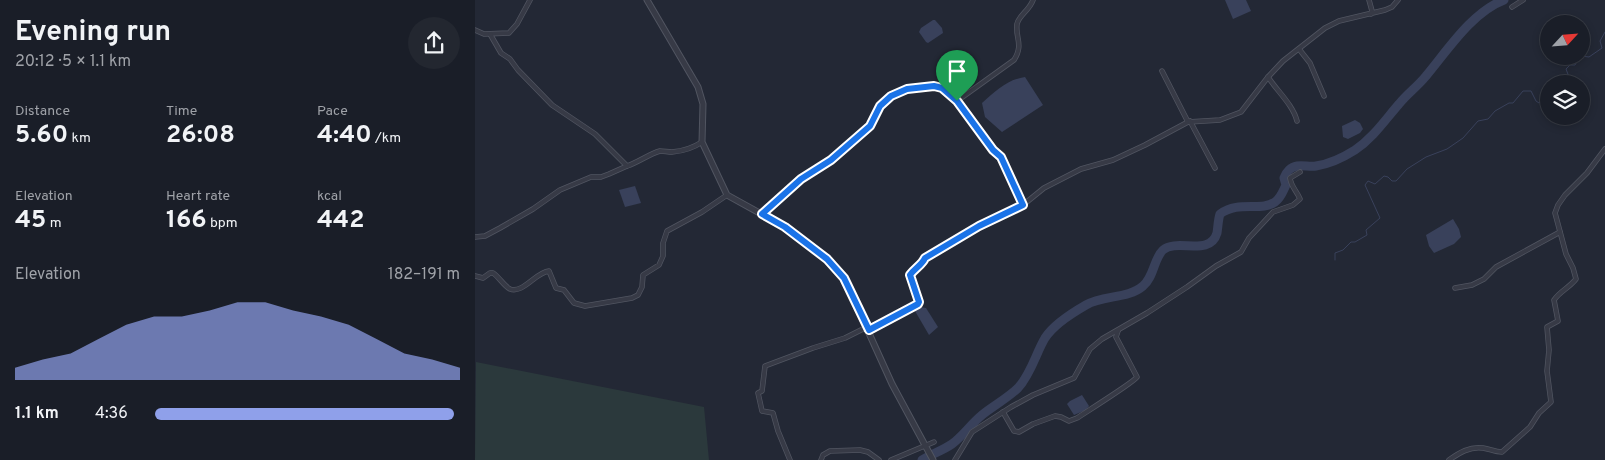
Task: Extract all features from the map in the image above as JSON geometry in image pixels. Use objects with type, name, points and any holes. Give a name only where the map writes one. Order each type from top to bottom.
[{"type":"street","points":[[475,30],[484,34],[509,33],[517,24],[530,0]]},
{"type":"street","points":[[647,0],[698,87],[703,104],[703,142],[727,195],[785,227],[827,259],[844,278],[892,384],[933,460]]},
{"type":"street","points":[[957,101],[1014,60],[1020,41],[1017,23],[1020,17],[1028,10],[1033,0]]},
{"type":"street","points":[[1369,0],[1373,11],[1371,14]]},
{"type":"street","points":[[791,460],[778,431],[773,412],[762,411],[758,393],[763,387],[765,366],[868,329],[918,304],[910,275],[922,264],[925,258],[979,226],[1023,205],[1044,188],[1081,169],[1113,160],[1189,122],[1220,120],[1241,112],[1268,77],[1283,62],[1325,28],[1339,21],[1371,14],[1392,6],[1398,0]]},
{"type":"street","points":[[1512,7],[1523,0]]},
{"type":"street","points":[[490,34],[501,54],[510,59],[517,70],[552,105],[595,134],[627,166]]},
{"type":"street","points":[[1299,48],[1310,63],[1324,96]]},
{"type":"street","points":[[1162,71],[1215,168]]},
{"type":"street","points":[[1268,77],[1294,111],[1297,121]]},
{"type":"street","points":[[762,214],[801,179],[831,160],[870,126],[880,106],[891,96],[907,89],[934,86],[942,88],[957,101],[993,150],[1001,157],[1023,205]]},
{"type":"street","points":[[475,237],[485,236],[533,209],[560,190],[591,177],[609,174],[661,151],[673,152],[690,149],[703,142]]},
{"type":"street","points":[[1449,460],[1469,449],[1482,448],[1502,452],[1530,427],[1539,413],[1551,402],[1547,371],[1549,350],[1547,328],[1558,321],[1554,300],[1558,294],[1576,280],[1573,268],[1566,254],[1555,213],[1565,195],[1587,173],[1605,149]]},
{"type":"street","points":[[955,460],[972,432],[1033,395],[1074,378],[1090,349],[1102,339],[1187,288],[1216,266],[1241,252],[1249,238],[1273,212],[1293,205],[1300,199],[1291,185],[1290,178],[1300,172]]},
{"type":"street","points":[[475,276],[483,278],[493,273],[510,289],[515,289],[527,284],[541,272],[549,271],[556,288],[567,293],[574,304],[585,306],[632,298],[638,295],[642,287],[643,275],[659,264],[663,256],[663,243],[667,231],[702,212],[727,195]]},
{"type":"street","points":[[1455,288],[1472,285],[1484,279],[1496,267],[1560,232]]},
{"type":"street","points":[[1003,412],[1014,431],[1019,432],[1033,424],[1055,416],[1069,421],[1077,418],[1133,383],[1137,377],[1115,337],[1118,331]]},
{"type":"street","points":[[891,460],[927,449],[934,442]]},
{"type":"street","points":[[821,460],[823,455],[830,451],[860,450],[868,452],[879,460]]},
{"type":"shaded area","points":[[476,362],[704,407],[709,460],[475,460]]},
{"type":"water","points":[[1225,0],[1246,0],[1251,11],[1233,19]]},
{"type":"water","points":[[933,20],[942,28],[943,33],[928,43],[919,32],[921,28]]},
{"type":"water","points":[[1025,77],[1043,105],[1002,132],[985,117],[982,103],[1007,83]]},
{"type":"water","points":[[1355,120],[1360,123],[1363,129],[1360,133],[1348,139],[1343,137],[1342,126]]},
{"type":"water","points":[[635,186],[641,203],[625,207],[619,190]]},
{"type":"water","points":[[1453,219],[1461,237],[1454,244],[1434,253],[1429,246],[1426,235]]},
{"type":"water","points":[[920,307],[926,308],[938,327],[929,335],[915,311]]},
{"type":"water","points":[[1082,395],[1089,406],[1086,410],[1074,415],[1067,404]]},
{"type":"waterway","points":[[922,460],[952,444],[982,415],[1018,388],[1023,382],[1045,338],[1064,319],[1093,302],[1130,293],[1143,286],[1147,282],[1163,250],[1176,246],[1201,246],[1208,244],[1217,233],[1220,214],[1227,210],[1263,206],[1275,202],[1286,185],[1285,176],[1293,167],[1326,164],[1355,150],[1373,134],[1402,100],[1423,80],[1461,33],[1481,13],[1504,0]]},
{"type":"waterway","points":[[1590,56],[1602,48],[1600,41],[1605,32]]},
{"type":"waterway","points":[[1568,75],[1566,69],[1570,65]]},
{"type":"waterway","points":[[1335,260],[1335,253],[1343,250],[1351,242],[1355,242],[1367,235],[1366,230],[1380,218],[1365,185],[1368,181],[1375,184],[1384,176],[1392,181],[1396,181],[1407,169],[1426,157],[1447,149],[1463,138],[1478,121],[1488,119],[1495,111],[1509,103],[1513,103],[1523,91],[1531,91],[1536,101],[1539,103],[1540,102]]},
{"type":"route","points":[[934,86],[942,88],[957,101],[993,150],[1001,157],[1023,205],[979,226],[925,258],[922,264],[910,275],[918,304],[869,330],[844,278],[827,259],[785,227],[762,214],[801,179],[831,160],[870,126],[880,106],[891,96],[907,89],[934,86]]}]
